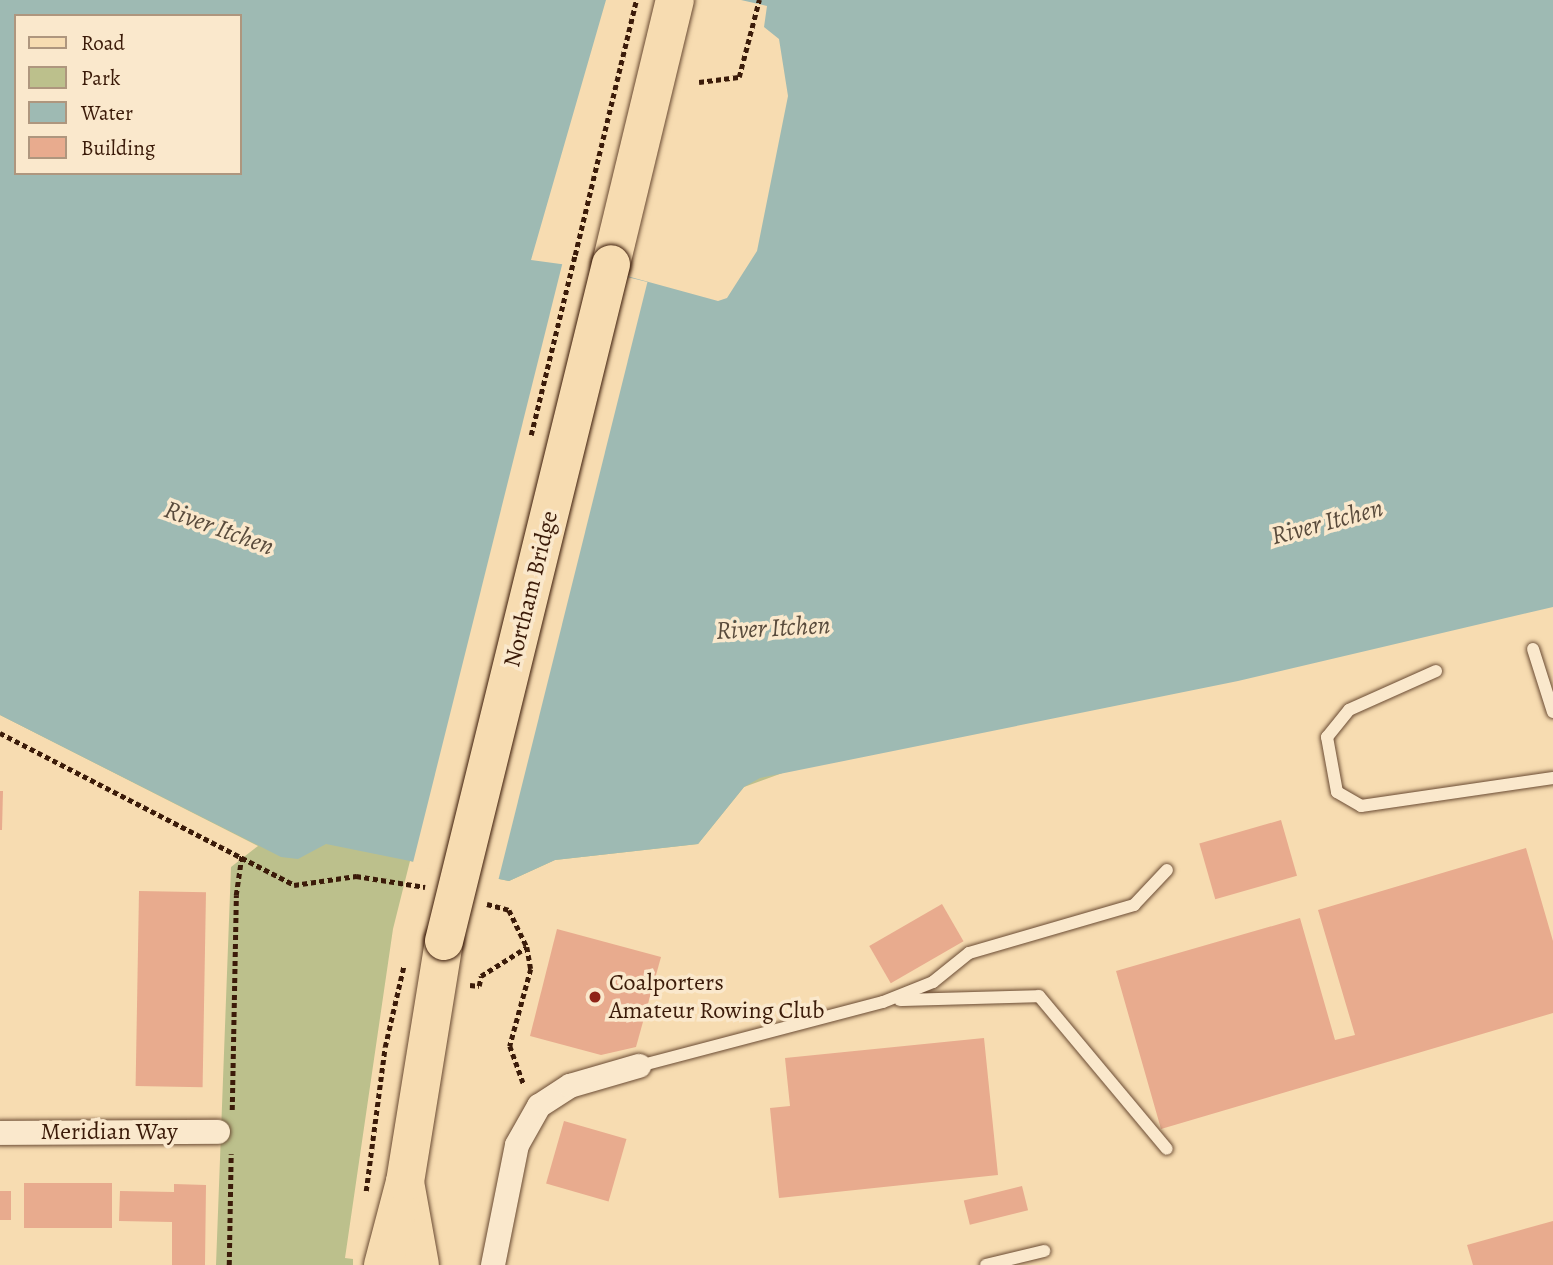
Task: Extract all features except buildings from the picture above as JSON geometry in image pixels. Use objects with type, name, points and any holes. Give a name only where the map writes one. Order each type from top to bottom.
[{"type":"main road","name":"Northam Bridge","points":[[383,1265],[405,1182],[444,941],[675,0]]},
{"type":"main road","name":"Northam Bridge","points":[[405,1182],[420,1265]]},
{"type":"street","points":[[493,1265],[517,1145],[538,1106],[570,1086],[639,1066]]},
{"type":"street","name":"Meridian Way","points":[[0,1133],[227,1133]]},
{"type":"lane","points":[[1533,649],[1553,712]]},
{"type":"lane","points":[[1436,671],[1349,710],[1327,737],[1337,792],[1361,806],[1553,778]]},
{"type":"lane","points":[[639,1066],[883,1002],[933,982],[969,953],[1134,905],[1167,870]]},
{"type":"lane","points":[[883,1002],[1039,996],[1167,1149]]},
{"type":"lane","points":[[986,1265],[1044,1251]]},
{"type":"path","points":[[575,255],[636,0]]},
{"type":"path","points":[[699,82],[739,77],[759,0]]},
{"type":"path","points":[[0,733],[243,854],[294,885],[356,876],[401,880]]},
{"type":"path","points":[[229,1265],[227,1133],[236,895],[243,854]]},
{"type":"path","points":[[509,910],[527,947],[531,969],[511,1060],[538,1106]]},
{"type":"path","points":[[470,985],[479,986],[481,976],[527,947]]},
{"type":"path","points":[[365,1199],[384,1047],[405,960]]},
{"type":"green space","points":[[0,578],[788,771],[744,787],[698,844],[555,860],[509,881],[410,861],[393,929],[345,1258],[353,1259],[353,1265],[216,1265],[231,867],[258,846],[0,715]]},
{"type":"water","name":"River Itchen","points":[[0,0],[606,0],[531,260],[605,270],[718,301],[727,298],[757,251],[788,96],[779,39],[764,27],[767,6],[741,0],[1553,0],[1553,607],[1238,681],[760,778],[744,787],[698,844],[555,860],[509,881],[326,844],[298,859],[281,857],[0,715]]},
{"type":"pier","points":[[563,261],[647,282],[497,886],[413,865]]},
{"type":"place","name":"Coalporters Amateur Rowing Club","points":[[595,997]]}]
